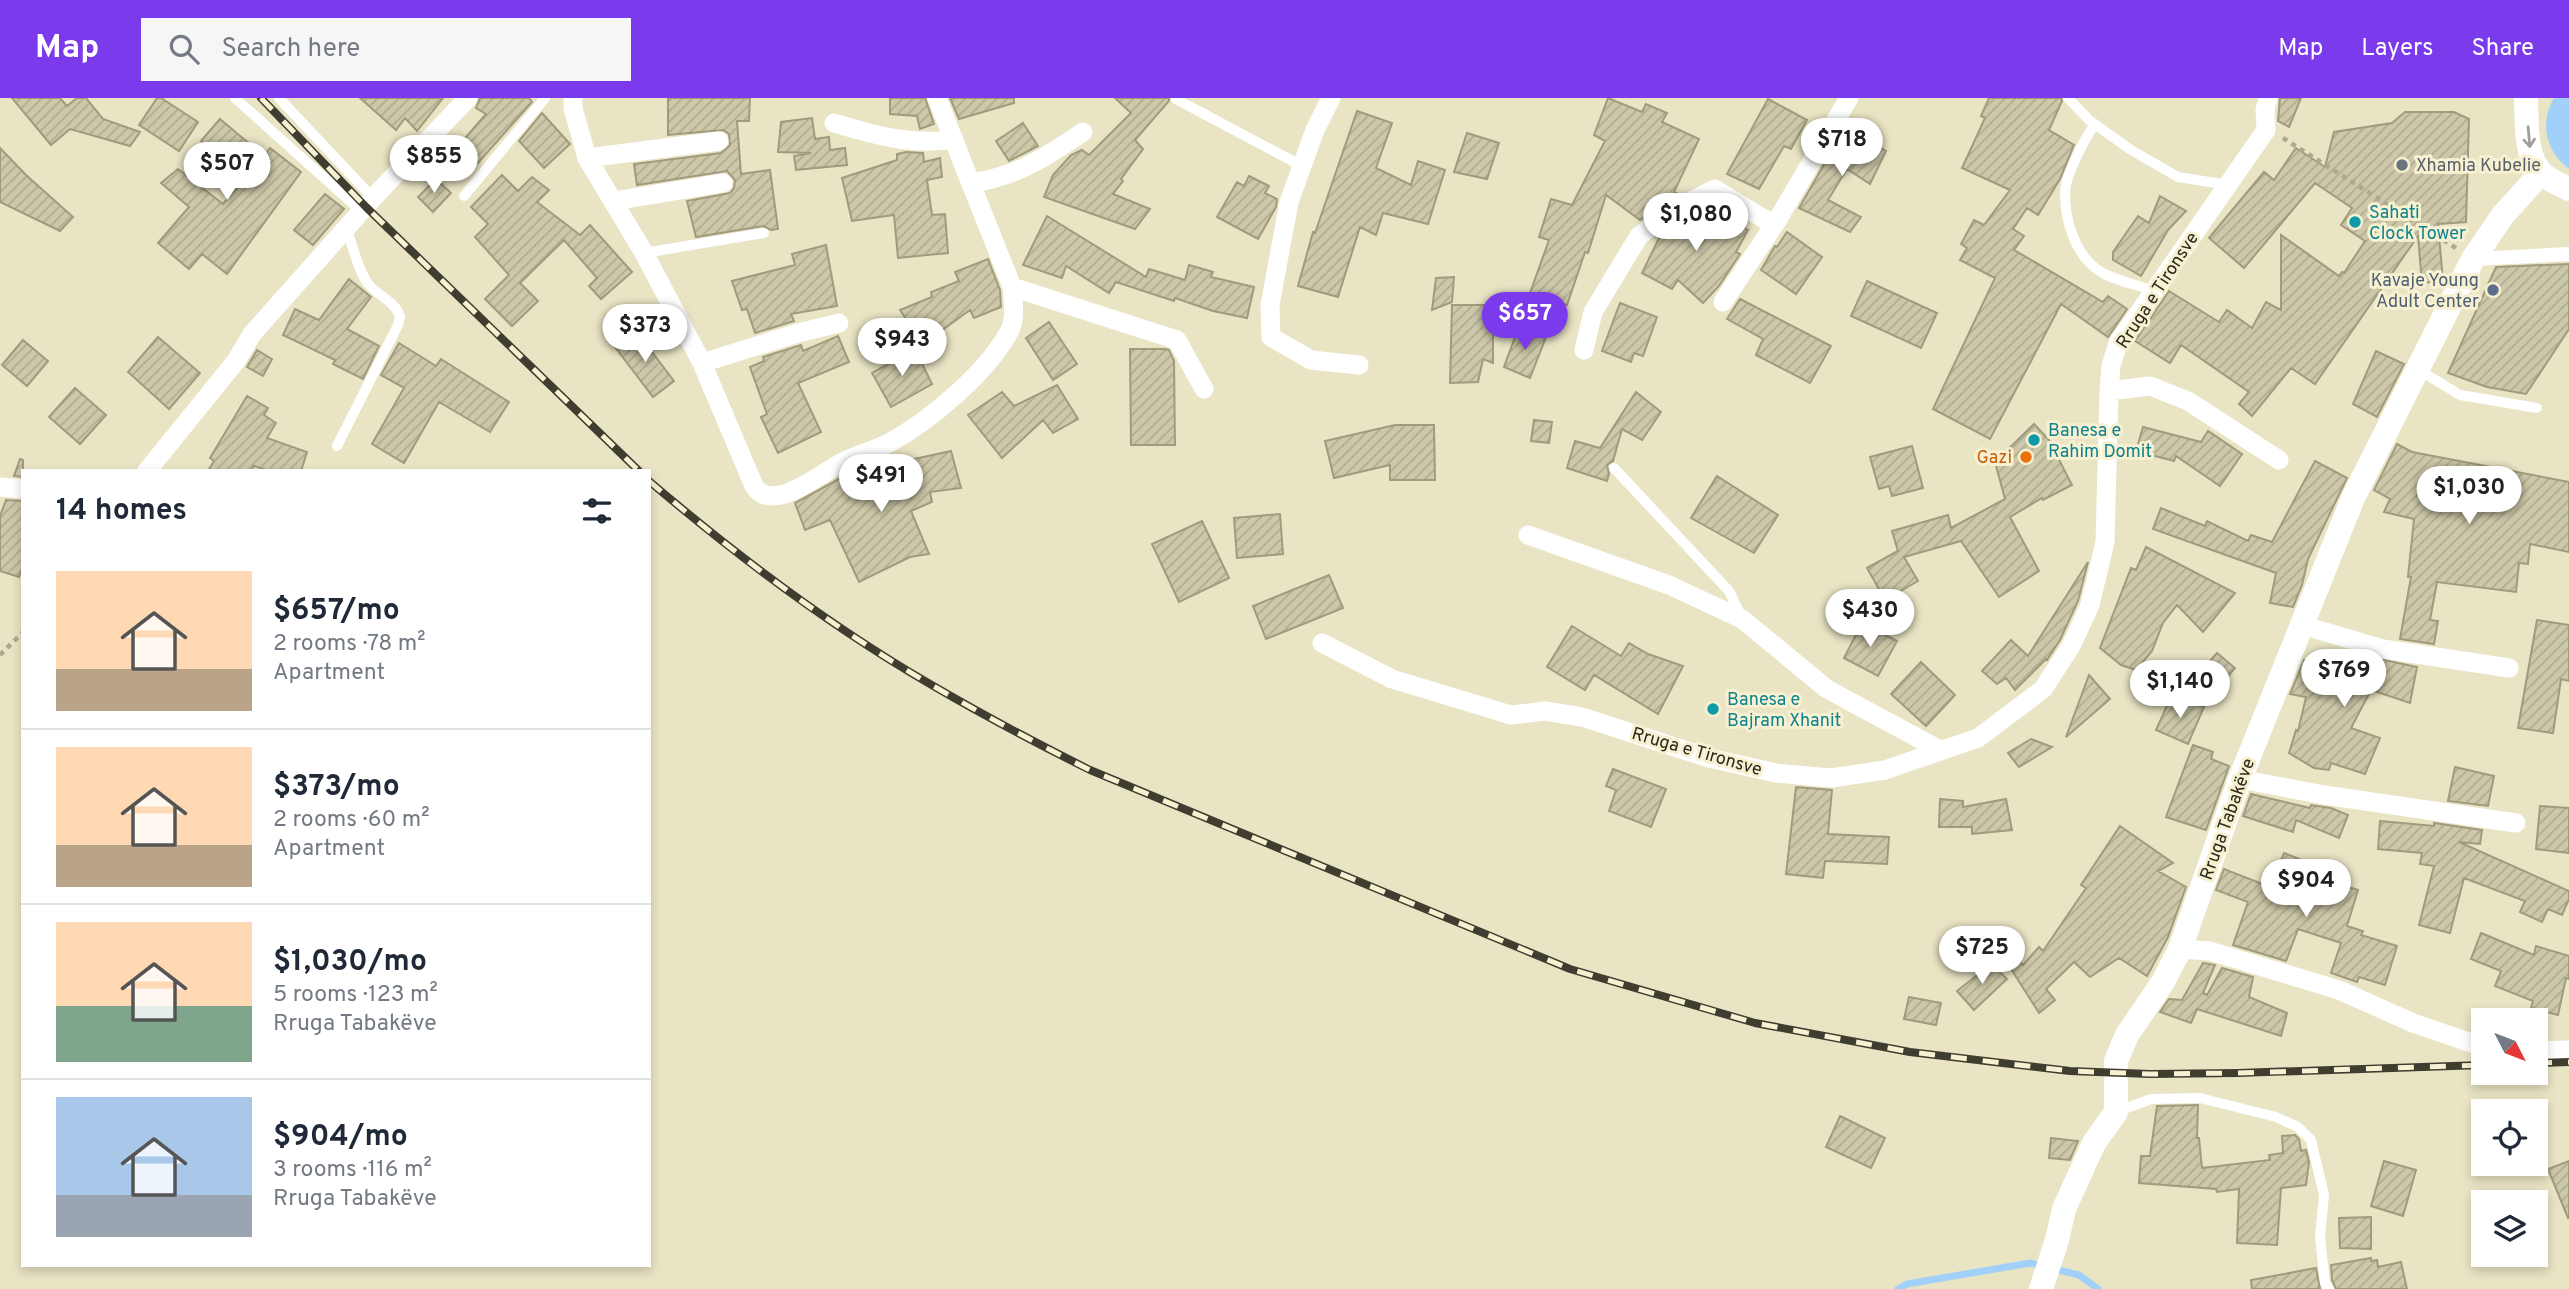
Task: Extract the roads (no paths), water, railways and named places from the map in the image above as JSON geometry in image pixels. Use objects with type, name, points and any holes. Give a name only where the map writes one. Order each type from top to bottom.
[{"type":"street","points":[[149,469],[236,361],[252,334],[367,205],[468,98]]},
{"type":"street","points":[[573,98],[573,108],[587,158],[644,253],[702,363],[754,486],[763,495],[777,496],[796,489],[842,462],[888,443],[924,421],[957,392],[995,352],[1011,328],[1014,316],[1012,287],[937,98]]},
{"type":"street","points":[[1331,98],[1315,130],[1289,202],[1270,305],[1271,337],[1311,360],[1359,365]]},
{"type":"street","points":[[1723,302],[1778,219],[1849,98]]},
{"type":"street","name":"Rruga e Tironsve","points":[[1322,643],[1392,678],[1511,715],[1545,711],[1582,717],[1709,758],[1776,773],[1830,778],[1885,770],[1978,738],[2043,689],[2071,646],[2090,605],[2105,542],[2109,391],[2111,366],[2118,343],[2266,130],[2265,110],[2268,98]]},
{"type":"street","points":[[2526,98],[2529,148],[2542,173],[2569,189]]},
{"type":"street","points":[[834,123],[888,139],[934,143],[954,139]]},
{"type":"street","points":[[971,183],[995,179],[1033,165],[1083,132]]},
{"type":"street","points":[[587,158],[719,141]]},
{"type":"street","name":"Rruga Tabakëve","points":[[2116,1112],[2116,1060],[2127,1035],[2157,992],[2180,949],[2240,779],[2353,498],[2473,259],[2503,215],[2542,173]]},
{"type":"street","points":[[614,201],[723,183]]},
{"type":"street","points":[[1584,350],[1593,312],[1639,236],[1673,209],[1714,189],[1769,222],[1778,219]]},
{"type":"street","points":[[2473,259],[2569,254]]},
{"type":"street","points":[[1012,287],[1177,340],[1204,388]]},
{"type":"street","points":[[702,363],[839,323]]},
{"type":"street","points":[[2109,391],[2150,386],[2188,401],[2279,460]]},
{"type":"street","points":[[0,487],[21,489]]},
{"type":"street","points":[[1528,535],[1669,585],[1742,619],[1827,689],[1940,750]]},
{"type":"street","points":[[2302,625],[2383,649],[2509,668]]},
{"type":"street","points":[[2240,779],[2324,795],[2516,823]]},
{"type":"street","points":[[2180,949],[2210,951],[2339,990],[2413,1023],[2471,1043]]},
{"type":"street","points":[[2548,1051],[2569,1050]]},
{"type":"street","points":[[2042,1286],[2064,1209],[2094,1143],[2116,1112]]},
{"type":"lane","points":[[235,98],[367,205]]},
{"type":"lane","points":[[279,98],[367,205]]},
{"type":"lane","points":[[464,196],[545,98]]},
{"type":"lane","points":[[2068,98],[2095,124],[2131,150],[2178,177],[2228,185]]},
{"type":"lane","points":[[1176,99],[1302,166]]},
{"type":"lane","points":[[2095,124],[2083,140],[2064,191],[2071,234],[2083,256],[2099,272],[2154,291]]},
{"type":"lane","points":[[337,446],[400,317],[392,304],[370,286],[346,228]]},
{"type":"lane","points":[[644,253],[764,233]]},
{"type":"lane","points":[[2418,370],[2460,396],[2538,408]]},
{"type":"lane","points":[[1614,468],[1728,591],[1742,619]]},
{"type":"lane","points":[[2116,1112],[2151,1099],[2200,1098],[2276,1117],[2298,1127],[2311,1140],[2322,1182],[2324,1195],[2320,1237],[2325,1283],[2329,1289]]},
{"type":"water","points":[[2554,98],[2569,98],[2569,169],[2555,154],[2547,136],[2547,117]]},
{"type":"waterway","points":[[1898,1289],[1907,1284],[2030,1263],[2079,1275],[2098,1289]]},
{"type":"railway","points":[[261,98],[366,207],[637,469]]},
{"type":"railway","points":[[651,483],[750,563],[820,614],[893,662],[1030,739],[1090,770],[1570,969],[1755,1023],[1910,1052],[2070,1071],[2238,1073],[2471,1065]]},
{"type":"railway","points":[[2548,1063],[2569,1062]]},
{"type":"place","name":"Xhamia Kubelie","points":[[2402,165]]},
{"type":"place","name":"Sahati Clock Tower","points":[[2355,222]]},
{"type":"place","name":"Kavaje Young Adult Center","points":[[2493,290]]},
{"type":"place","name":"Banesa e Rahim Domit","points":[[2034,440]]},
{"type":"place","name":"Gazi","points":[[2026,457]]},
{"type":"place","name":"Banesa e Bajram Xhanit","points":[[1713,709]]}]
